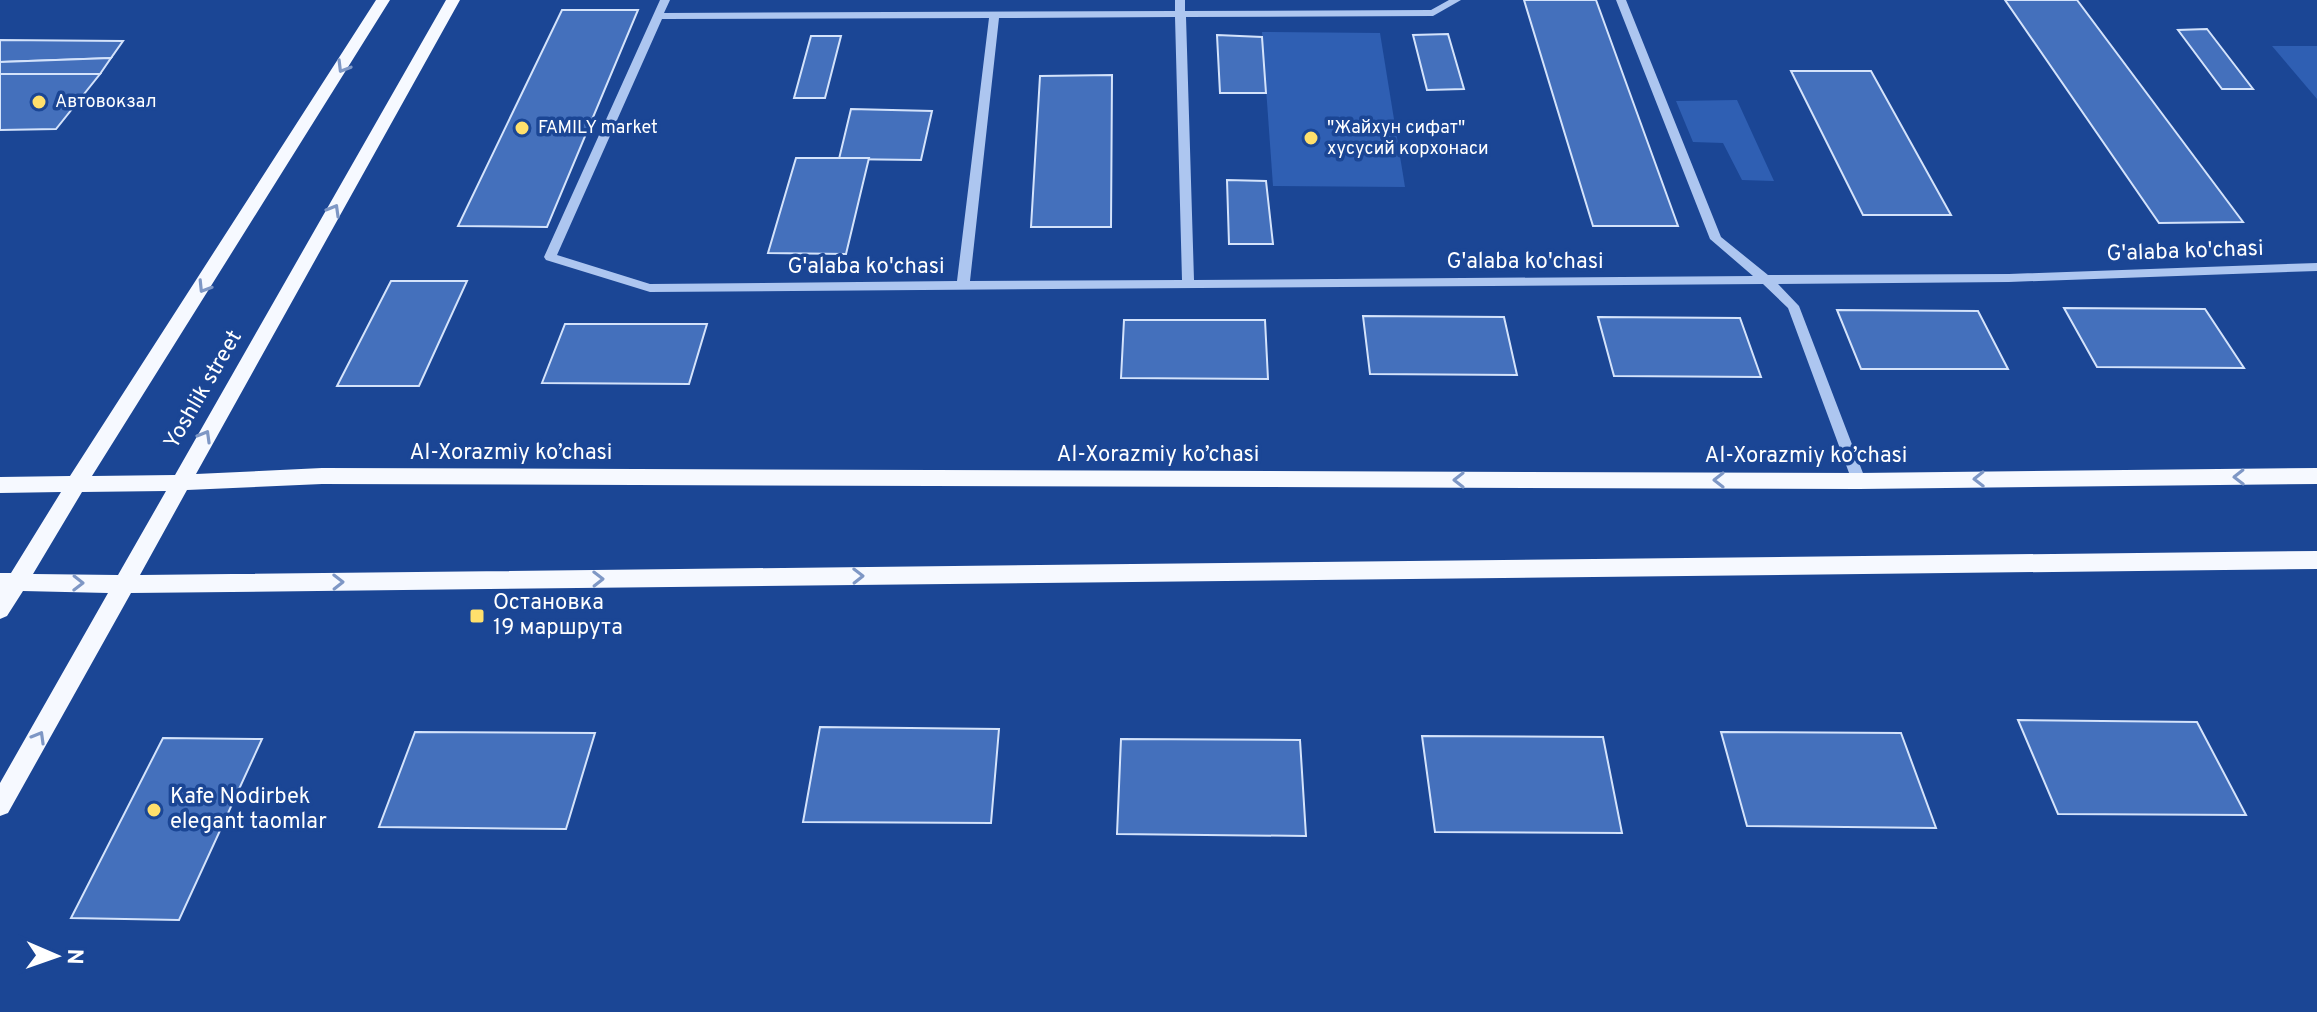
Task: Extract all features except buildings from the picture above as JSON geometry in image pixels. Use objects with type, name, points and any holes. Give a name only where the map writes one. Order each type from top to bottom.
[{"type":"main road","points":[[0,610],[9,582],[182,322],[383,0]]},
{"type":"main road","name":"Yoshlik street","points":[[0,805],[453,0]]},
{"type":"main road","name":"Al-Xorazmiy ko’chasi","points":[[0,485],[179,483],[322,476],[1859,481],[2317,476]]},
{"type":"main road","points":[[9,582],[127,584],[2317,560]]},
{"type":"street","points":[[665,0],[658,16],[1433,13],[1456,0]]},
{"type":"street","points":[[1180,0],[1188,284]]},
{"type":"street","points":[[1621,0],[1716,239],[1793,306],[1859,481]]},
{"type":"street","points":[[963,286],[994,15]]},
{"type":"street","name":"G'alaba ko'chasi","points":[[658,16],[550,257],[650,288],[2009,278],[2317,267]]},
{"type":"shaded area","points":[[1262,32],[1380,33],[1405,187],[1273,186]]},
{"type":"shaded area","points":[[2272,46],[2317,46],[2317,99]]},
{"type":"shaded area","points":[[1737,100],[1774,181],[1742,180],[1723,143],[1693,142],[1676,101]]},
{"type":"place","name":"Автовокзал","points":[[39,102]]},
{"type":"place","name":"FAMILY market","points":[[522,128]]},
{"type":"place","name":"\"Жайхун сифат\" хусусий корхонаси","points":[[1311,138]]},
{"type":"place","name":"Остановка 19 маршрута","points":[[477,616]]},
{"type":"place","name":"Kafe Nodirbek elegant taomlar","points":[[154,810]]}]
